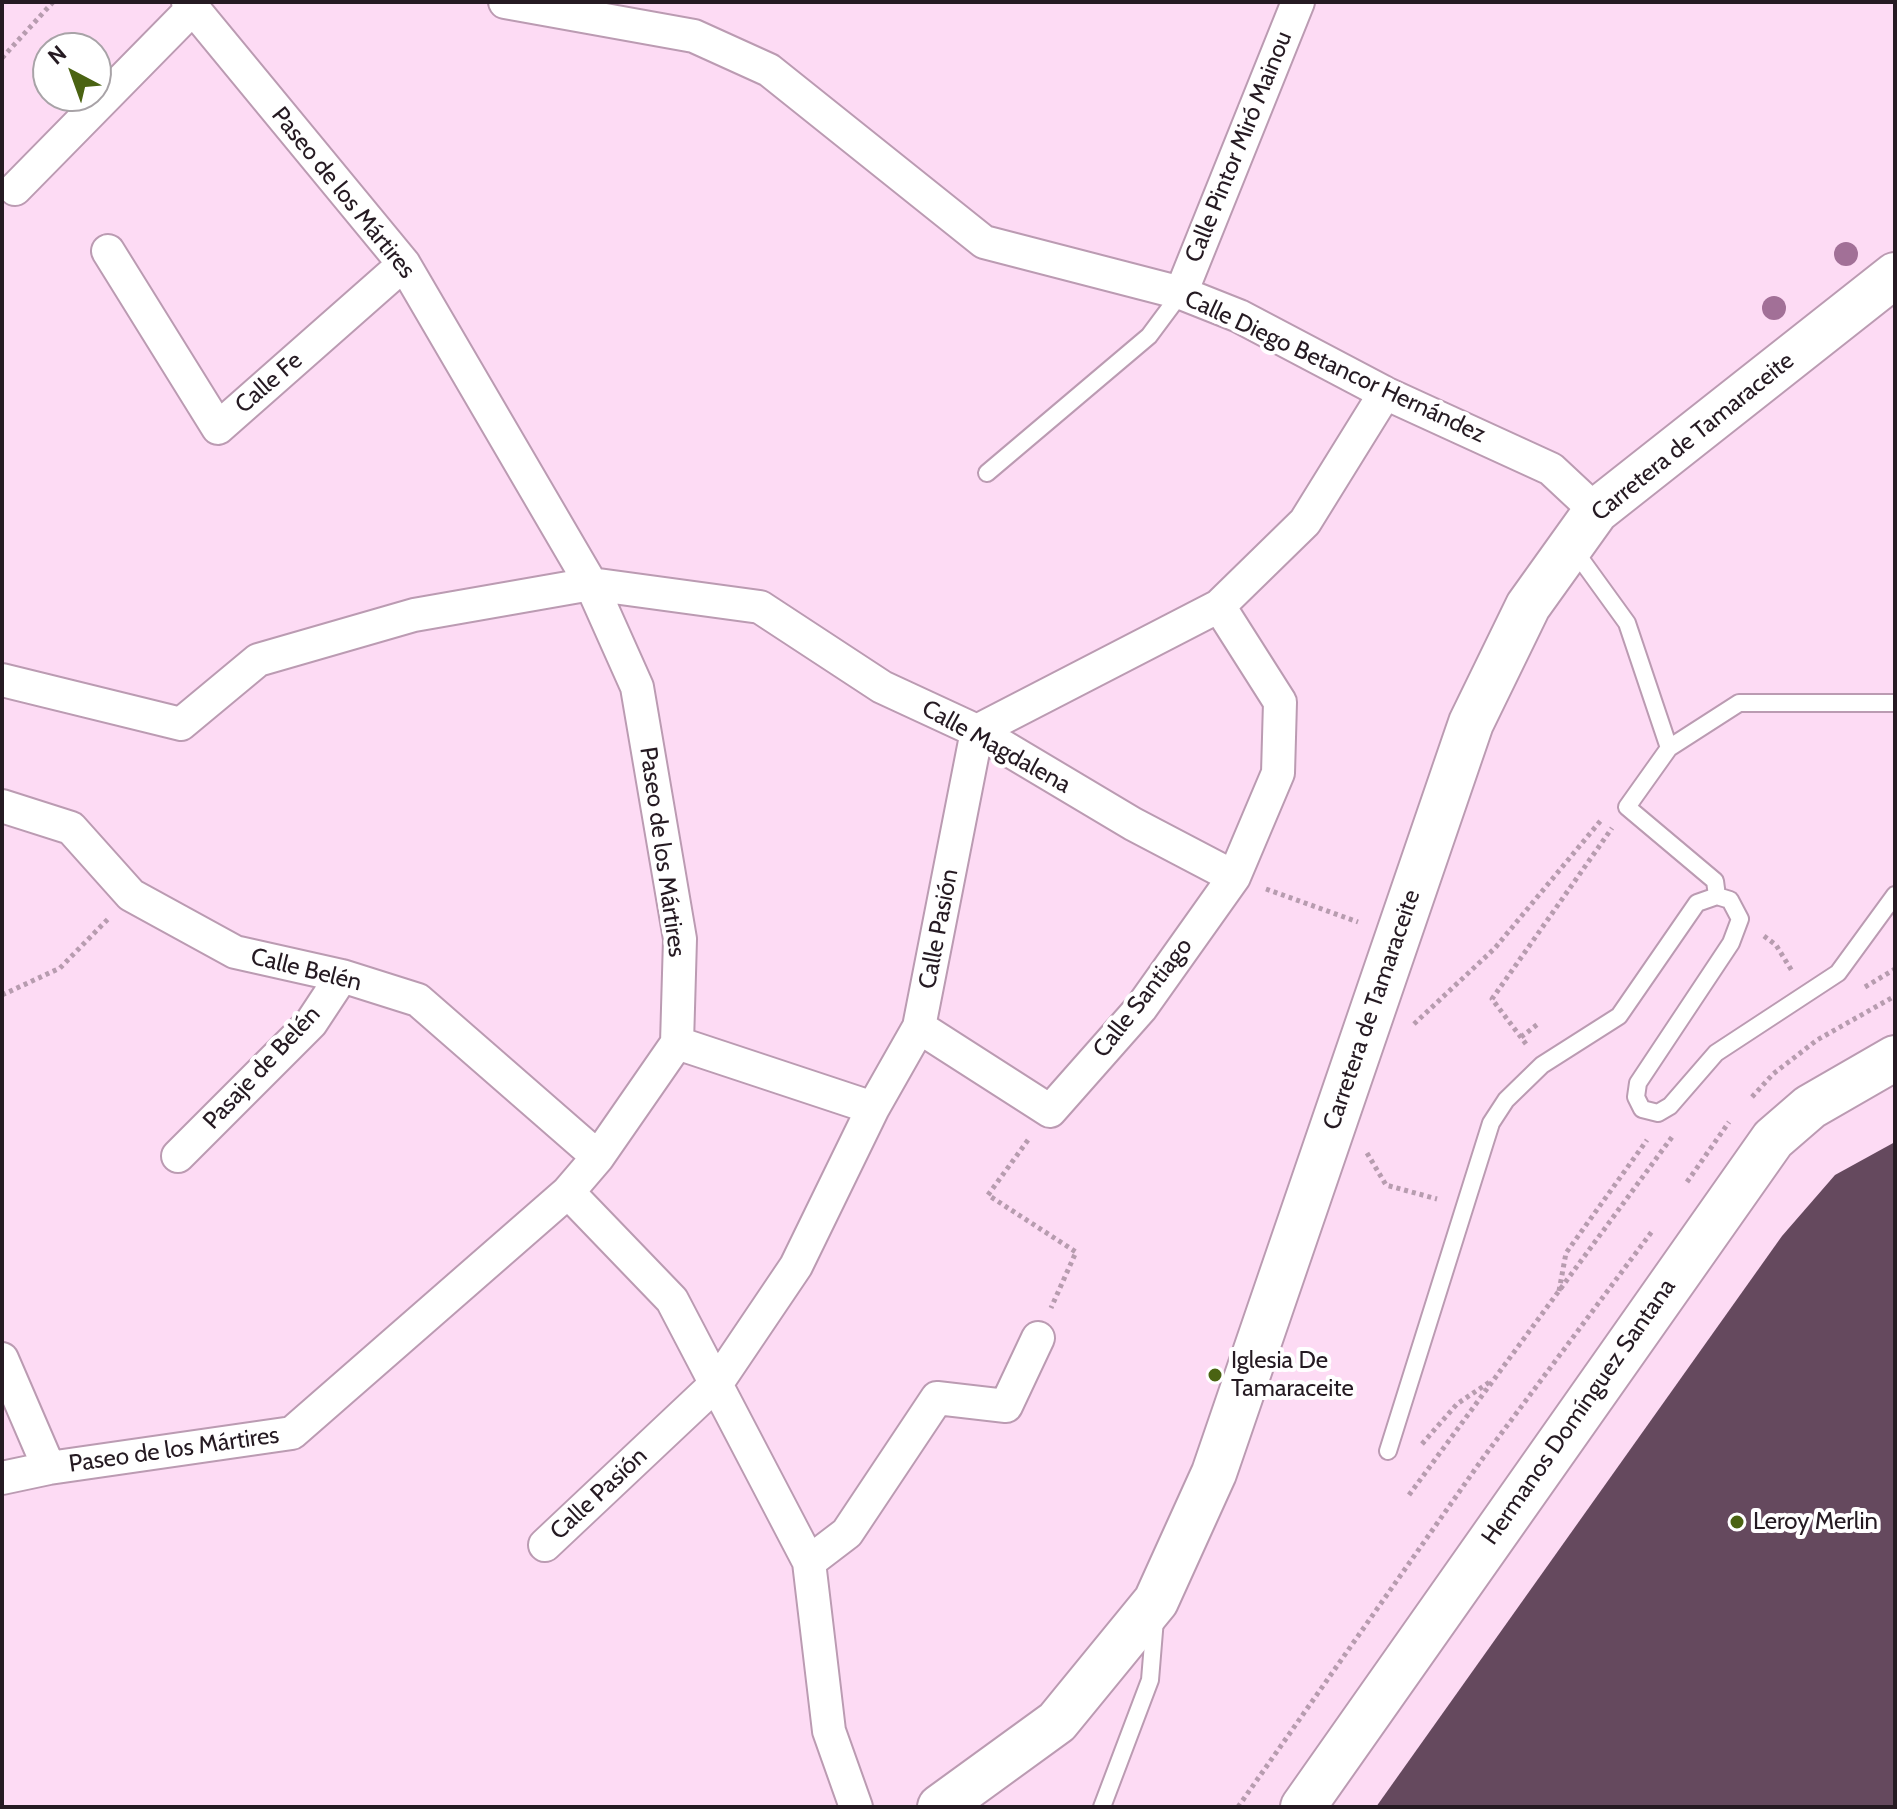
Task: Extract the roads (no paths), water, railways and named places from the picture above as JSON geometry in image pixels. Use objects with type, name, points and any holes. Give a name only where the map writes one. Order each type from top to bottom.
[{"type":"main road","name":"Carretera de Tamaraceite","points":[[940,1807],[1057,1722],[1156,1601],[1214,1473],[1471,723],[1528,606],[1583,528],[1895,275]]},
{"type":"main road","name":"Hermanos Domínguez Santana","points":[[1303,1807],[1773,1139],[1810,1107],[1895,1058]]},
{"type":"street","name":"Calle Diego Betancor Hernández","points":[[505,2],[694,36],[769,70],[984,242],[1181,293],[1239,316],[1385,393],[1551,469],[1583,528]]},
{"type":"street","name":"Calle Pintor Miró Mainou","points":[[1181,293],[1298,2]]},
{"type":"street","points":[[15,189],[190,5]]},
{"type":"street","name":"Paseo de los Mártires","points":[[2,1478],[49,1468],[292,1433],[568,1192],[598,1157],[677,1043],[680,939],[637,687],[591,584],[404,264],[190,5]]},
{"type":"street","name":"Calle Fe","points":[[108,251],[218,428],[404,264]]},
{"type":"street","points":[[977,731],[1219,606],[1305,522],[1385,393]]},
{"type":"street","name":"Calle Magdalena","points":[[2,680],[181,724],[258,660],[414,615],[591,584],[760,607],[882,687],[977,731],[1133,824],[1234,877]]},
{"type":"street","name":"Calle Santiago","points":[[919,1027],[1050,1111],[1141,1008],[1234,877],[1278,773],[1280,702],[1219,606]]},
{"type":"street","name":"Calle Pasión","points":[[545,1545],[717,1383],[796,1266],[873,1108],[919,1027],[977,731]]},
{"type":"street","name":"Calle Belén","points":[[2,806],[71,828],[131,895],[235,952],[342,976],[418,1000],[598,1157]]},
{"type":"street","name":"Pasaje de Belén","points":[[178,1156],[311,1023],[342,976]]},
{"type":"street","points":[[677,1043],[873,1108]]},
{"type":"street","points":[[568,1192],[672,1300],[809,1562],[829,1731],[856,1807]]},
{"type":"street","points":[[809,1562],[847,1533],[937,1398],[1006,1406],[1038,1338]]},
{"type":"street","points":[[2,1359],[49,1468]]},
{"type":"lane","points":[[987,473],[1149,336],[1181,293]]},
{"type":"lane","points":[[1583,528],[1627,623],[1669,748]]},
{"type":"lane","points":[[1717,896],[1715,881],[1627,807],[1669,748],[1739,703],[1895,703]]},
{"type":"lane","points":[[1388,1451],[1491,1123],[1506,1100],[1542,1065],[1619,1016],[1697,903],[1717,896],[1730,900],[1740,919],[1731,943],[1638,1083],[1636,1097],[1642,1109],[1658,1113],[1670,1106],[1716,1053],[1838,973],[1895,895]]},
{"type":"lane","points":[[1102,1807],[1150,1680],[1156,1601]]},
{"type":"place","name":"Iglesia De Tamaraceite","points":[[1215,1375]]},
{"type":"place","name":"Leroy Merlin","points":[[1737,1522]]}]
